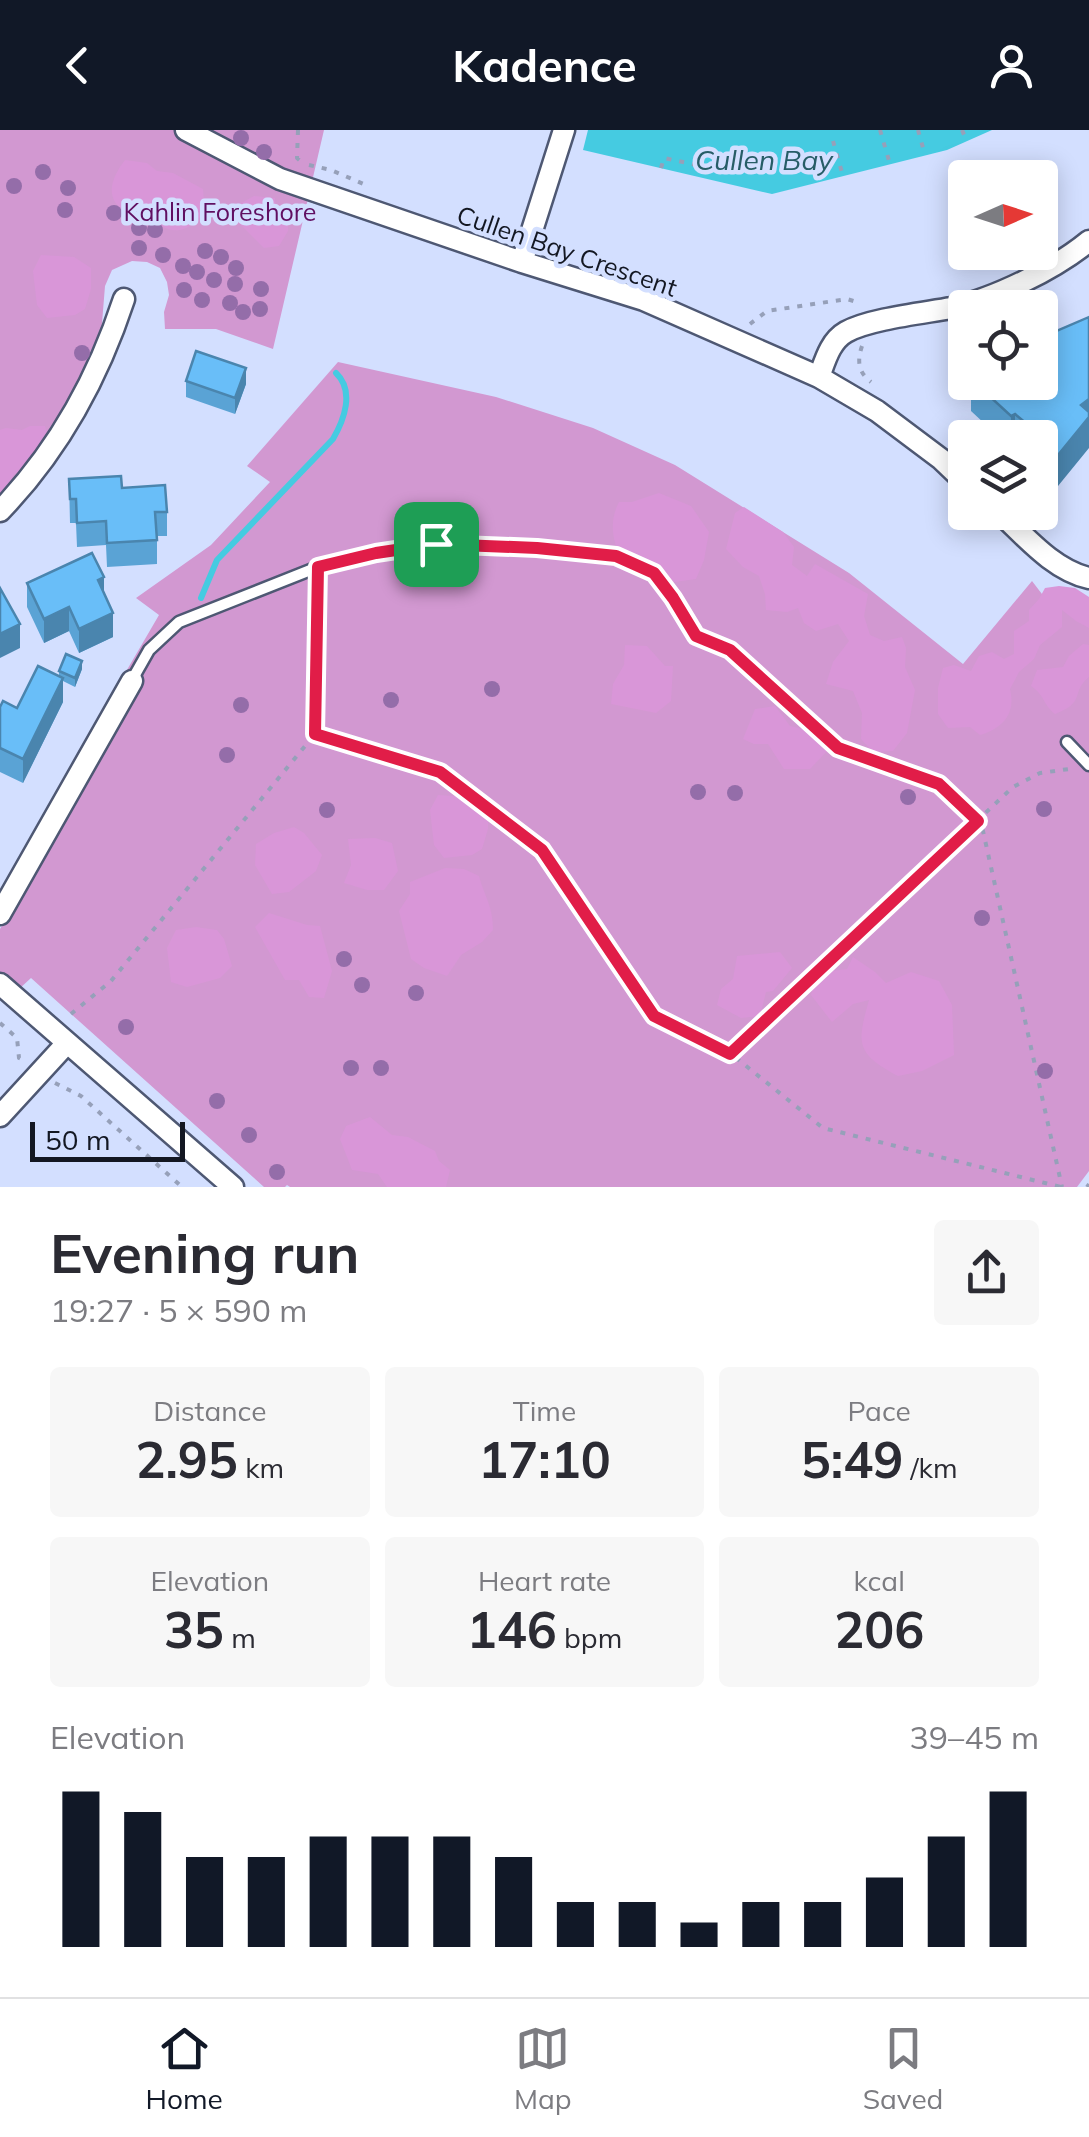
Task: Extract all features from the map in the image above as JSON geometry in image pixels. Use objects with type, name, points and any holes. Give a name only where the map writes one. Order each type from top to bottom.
[{"type":"street","name":"Cullen Bay Crescent","points":[[186,130],[280,179],[644,300],[819,377],[861,400],[948,466]]},
{"type":"street","points":[[522,262],[564,130]]},
{"type":"street","points":[[819,377],[828,353],[847,332],[958,306],[1026,281],[1089,241]]},
{"type":"street","points":[[0,511],[38,467],[83,398],[112,336],[124,298]]},
{"type":"street","points":[[1019,530],[1048,556],[1089,578]]},
{"type":"street","points":[[0,914],[132,681]]},
{"type":"street","points":[[0,984],[233,1187]]},
{"type":"street","points":[[0,1116],[67,1043]]},
{"type":"lane","points":[[132,681],[149,650],[179,622],[318,567],[436,544],[616,556],[654,573],[696,636]]},
{"type":"lane","points":[[1066,742],[1089,765]]},
{"type":"path","points":[[298,130],[297,158],[304,164],[302,173]]},
{"type":"path","points":[[880,130],[890,164]]},
{"type":"path","points":[[918,130],[925,156]]},
{"type":"path","points":[[962,130],[967,142]]},
{"type":"path","points":[[833,141],[843,176]]},
{"type":"path","points":[[662,168],[664,158],[706,166]]},
{"type":"path","points":[[747,326],[767,312],[847,299],[864,305]]},
{"type":"path","points":[[866,340],[859,364],[864,377],[879,389]]},
{"type":"path","points":[[71,1014],[112,981],[315,734],[318,567]]},
{"type":"path","points":[[315,734],[440,772],[542,850],[654,1016],[730,1054],[823,1128],[1062,1187],[978,821],[939,784],[838,748],[730,650],[696,636]]},
{"type":"path","points":[[730,1054],[1012,787],[1040,772],[1073,768]]},
{"type":"path","points":[[0,1023],[17,1038],[20,1058],[33,1066]]},
{"type":"path","points":[[53,1082],[82,1096],[182,1187]]},
{"type":"green space","name":"Kahlin Foreshore","points":[[0,130],[324,130],[273,349],[216,329],[165,329],[169,295],[160,268],[132,261],[112,270],[105,286],[100,348],[79,391],[0,505]]},
{"type":"green space","points":[[338,362],[496,397],[593,428],[675,465],[849,573],[963,664],[1032,581],[1045,598],[1089,608],[1089,1171],[1077,1187],[264,1187],[31,978],[19,989],[0,973],[0,929],[133,697],[117,687],[159,615],[136,598],[211,545],[270,482],[247,466]]},
{"type":"shaded area","points":[[125,160],[147,163],[157,171],[173,173],[203,189],[205,212],[191,226],[176,230],[120,208],[112,188]]},
{"type":"shaded area","points":[[254,196],[275,198],[276,212],[288,221],[288,231],[279,246],[264,248],[239,223],[236,206]]},
{"type":"shaded area","points":[[41,255],[74,257],[91,268],[91,289],[85,309],[75,315],[47,318],[37,305],[33,271]]},
{"type":"shaded area","points":[[45,426],[48,437],[41,459],[13,475],[9,490],[0,501],[0,430]]},
{"type":"shaded area","points":[[659,493],[691,506],[709,532],[696,579],[668,583],[626,572],[616,546],[615,511],[619,502]]},
{"type":"shaded area","points":[[744,507],[783,532],[794,547],[792,565],[807,576],[815,564],[868,594],[864,616],[870,635],[884,641],[902,637],[905,667],[915,690],[907,733],[893,751],[873,752],[861,739],[862,713],[853,691],[826,684],[833,662],[849,641],[838,624],[816,631],[804,623],[798,608],[787,612],[766,610],[759,576],[743,567],[726,549],[735,513]]},
{"type":"shaded area","points":[[1045,588],[1075,588],[1089,597],[1089,628],[1062,610],[1062,627],[1040,645],[1010,689],[1011,706],[1006,719],[980,735],[970,727],[948,728],[938,714],[943,668],[954,665],[971,671],[979,656],[992,652],[1004,659],[1014,654],[1014,631],[1029,621],[1029,610]]},
{"type":"shaded area","points":[[1083,644],[1089,645],[1089,677],[1075,701],[1055,714],[1031,686],[1037,670],[1063,667]]},
{"type":"shaded area","points":[[625,645],[647,646],[665,666],[673,666],[671,701],[656,713],[611,704],[613,684],[624,665]]},
{"type":"shaded area","points":[[775,706],[790,726],[814,732],[827,751],[810,769],[784,769],[768,744],[743,739],[755,709]]},
{"type":"shaded area","points":[[438,795],[471,797],[488,808],[488,829],[482,849],[472,855],[444,858],[434,845],[430,810]]},
{"type":"shaded area","points":[[294,827],[322,855],[316,871],[289,892],[272,894],[255,865],[256,844]]},
{"type":"shaded area","points":[[375,838],[392,843],[398,871],[384,890],[344,883],[351,865],[348,839]]},
{"type":"shaded area","points":[[445,868],[464,869],[479,876],[493,930],[461,955],[447,976],[411,959],[399,911],[410,894],[410,882]]},
{"type":"shaded area","points":[[269,913],[320,926],[332,971],[324,998],[309,997],[299,980],[285,980],[255,927]]},
{"type":"shaded area","points":[[176,930],[217,930],[232,966],[220,978],[187,987],[171,982],[167,948]]},
{"type":"shaded area","points":[[780,952],[792,968],[773,991],[766,992],[760,1016],[741,1018],[717,1005],[721,989],[733,979],[737,956]]},
{"type":"shaded area","points":[[853,957],[886,983],[911,972],[939,981],[952,1005],[954,1055],[922,1071],[898,1076],[874,1060],[863,1046],[862,1027],[869,1000],[853,1004],[832,1022],[811,995],[816,973],[847,969]]},
{"type":"shaded area","points":[[370,1117],[392,1135],[408,1137],[435,1151],[439,1161],[450,1170],[446,1187],[387,1187],[378,1174],[352,1170],[340,1139],[346,1126]]},
{"type":"water","name":"Cullen Bay","points":[[588,130],[992,130],[947,150],[772,194],[583,150]]},
{"type":"building","points":[[1089,317],[1089,399],[1081,405],[1089,417],[1058,455],[1058,420],[1022,420],[1015,414],[1011,416],[994,400],[1058,400],[1058,330]]},
{"type":"building","points":[[196,351],[246,368],[235,398],[186,381]]},
{"type":"building","points":[[121,476],[122,488],[165,485],[167,512],[155,512],[157,540],[107,543],[106,521],[77,523],[76,499],[70,499],[69,479]]},
{"type":"building","points":[[92,553],[104,577],[98,580],[113,613],[79,629],[69,607],[44,619],[27,583]]},
{"type":"building","points":[[0,588],[20,624],[0,634]]},
{"type":"building","points":[[66,654],[82,661],[75,678],[59,671]]},
{"type":"building","points":[[38,666],[63,678],[23,759],[0,748],[0,707],[3,701],[17,708]]},
{"type":"waterway","points":[[201,598],[217,560],[333,439],[344,415],[346,397],[336,373]]},
{"type":"route","points":[[436,544],[616,556],[654,573],[696,636],[730,650],[838,748],[939,784],[978,821],[730,1054],[654,1016],[542,850],[440,772],[315,734],[318,567],[436,544]]}]
